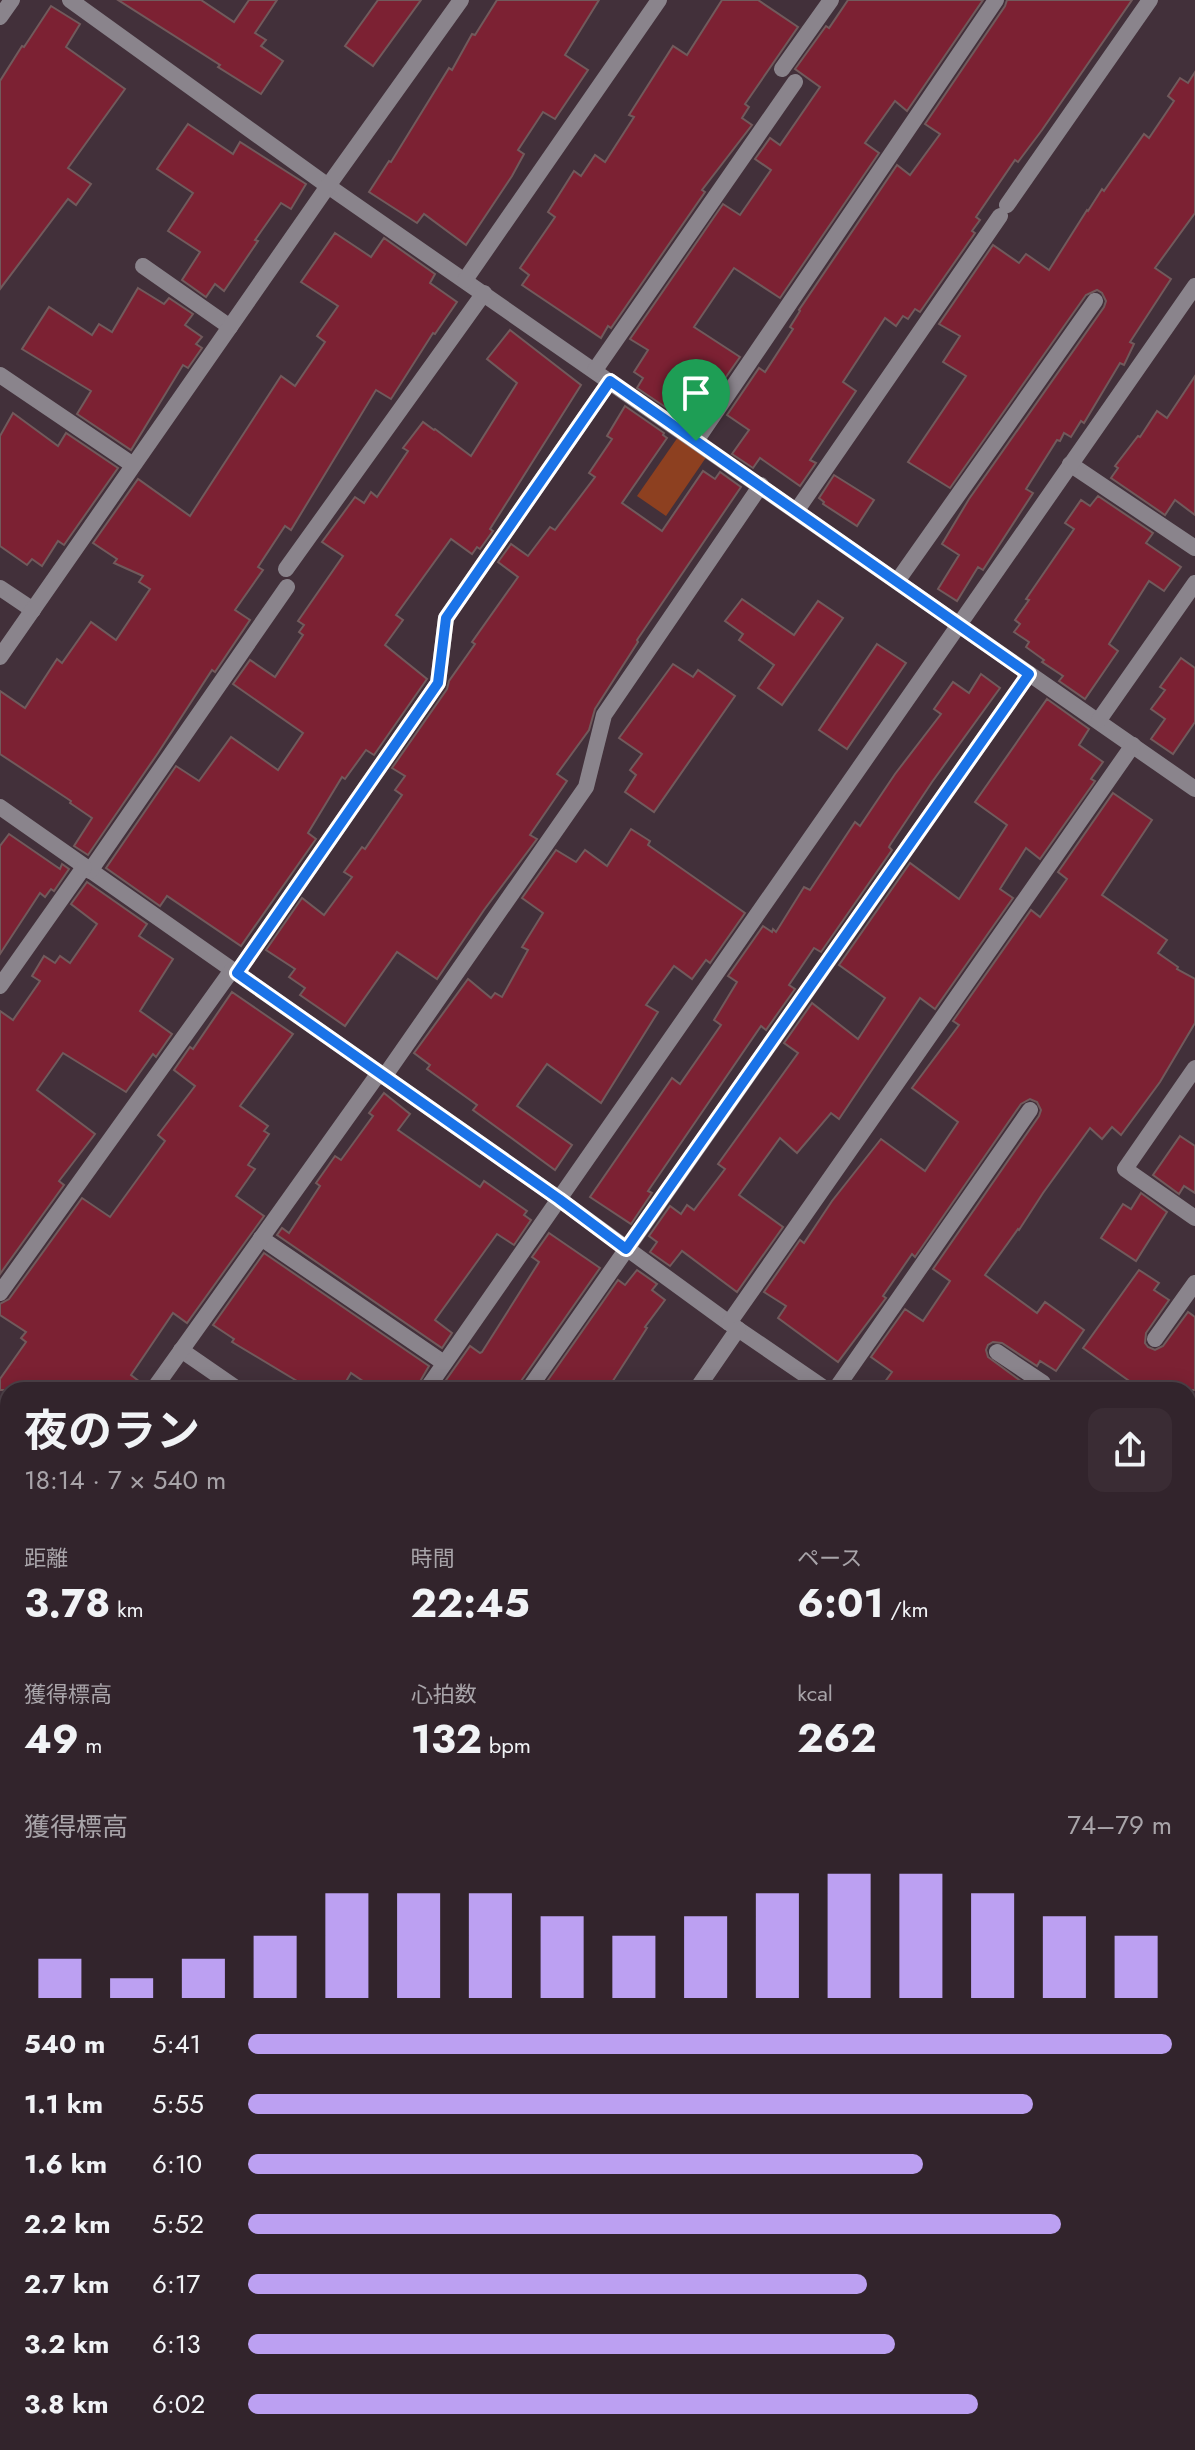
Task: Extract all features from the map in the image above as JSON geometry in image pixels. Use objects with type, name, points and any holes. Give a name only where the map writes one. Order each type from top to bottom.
[{"type":"street","points":[[0,17],[12,0]]},
{"type":"street","points":[[70,0],[328,186],[1195,789]]},
{"type":"street","points":[[0,657],[461,0]]},
{"type":"street","points":[[465,280],[659,0]]},
{"type":"street","points":[[782,69],[831,0]]},
{"type":"street","points":[[696,441],[996,0]]},
{"type":"street","points":[[797,510],[1150,0]]},
{"type":"street","points":[[595,370],[795,82]]},
{"type":"street","points":[[143,266],[230,327]]},
{"type":"street","points":[[431,1382],[1195,286]]},
{"type":"street","points":[[286,569],[484,293]]},
{"type":"street","points":[[898,580],[1095,301]]},
{"type":"street","points":[[0,375],[133,465]]},
{"type":"street","points":[[0,1293],[235,972],[438,683],[446,618],[610,381]]},
{"type":"street","points":[[1070,464],[1195,548]]},
{"type":"street","points":[[159,1382],[586,787],[604,715],[761,485]]},
{"type":"street","points":[[1099,720],[1195,583]]},
{"type":"street","points":[[0,986],[287,587]]},
{"type":"street","points":[[0,588],[33,610]]},
{"type":"street","points":[[534,1382],[1029,674]]},
{"type":"street","points":[[701,1382],[734,1326],[1133,745]]},
{"type":"street","points":[[0,807],[815,1382]]},
{"type":"street","points":[[1195,1068],[1125,1169],[1195,1218]]},
{"type":"street","points":[[841,1382],[1030,1110]]},
{"type":"street","points":[[261,1238],[444,1363]]},
{"type":"street","points":[[1155,1339],[1195,1283]]},
{"type":"street","points":[[181,1350],[227,1382]]},
{"type":"street","points":[[997,1352],[1042,1382]]},
{"type":"shaded area","points":[[678,437],[707,456],[666,516],[637,496]]},
{"type":"building","points":[[118,0],[201,0],[234,22],[249,0],[277,0],[255,33],[266,40],[261,46],[283,61],[261,94]]},
{"type":"building","points":[[378,0],[421,0],[373,66],[345,46]]},
{"type":"building","points":[[497,0],[599,0],[565,55],[588,70],[555,119],[543,112],[518,150],[524,154],[512,176],[466,245],[424,214],[417,223],[369,192]]},
{"type":"building","points":[[722,0],[758,0],[798,27],[745,104],[749,107],[742,118],[752,125],[702,190],[705,192],[601,338],[522,285],[529,275],[520,268],[555,217],[548,212],[574,171],[581,176],[595,155],[605,162],[634,117],[629,115],[673,46],[687,55]]},
{"type":"building","points":[[848,0],[983,0],[907,111],[895,101],[865,143],[879,153],[780,298],[734,268],[694,327],[740,357],[707,404],[692,394],[677,415],[637,388],[643,378],[634,372],[648,350],[630,339],[723,204],[740,215],[771,170],[755,159],[770,138],[780,145],[820,87],[795,69]]},
{"type":"building","points":[[1007,0],[1132,0],[1042,130],[1018,162],[1015,160],[976,217],[980,220],[972,231],[975,233],[920,312],[915,309],[908,319],[903,316],[896,326],[885,318],[843,382],[856,391],[810,460],[816,463],[800,486],[760,458],[753,468],[732,454],[749,430],[727,415],[759,368],[765,372],[793,329],[790,327],[799,310],[897,165],[910,175],[940,134],[925,124]]},
{"type":"building","points":[[51,6],[80,24],[66,47],[125,89],[68,168],[91,184],[76,205],[68,199],[0,289],[0,81]]},
{"type":"building","points":[[1195,72],[1195,213],[1155,268],[1171,279],[1130,342],[1134,344],[1124,365],[1120,363],[1084,423],[1081,421],[1071,437],[1064,433],[1060,441],[1057,440],[1026,489],[1033,493],[983,570],[978,567],[957,601],[938,589],[959,555],[942,544],[969,499],[1106,301],[1097,290],[1086,295],[950,488],[908,462],[966,376],[943,362],[960,336],[939,324],[993,245],[1019,263],[1026,254],[1049,270],[1102,189],[1104,191],[1144,134],[1149,138],[1174,101],[1168,96],[1180,78],[1188,83]]},
{"type":"building","points":[[188,124],[233,154],[240,142],[306,184],[291,209],[281,203],[224,291],[215,284],[206,297],[182,280],[200,252],[168,231],[193,193],[157,169]]},
{"type":"building","points":[[335,233],[371,257],[384,238],[435,274],[430,283],[457,302],[433,333],[391,399],[376,390],[291,530],[285,526],[258,567],[263,570],[235,610],[250,620],[215,672],[212,670],[88,855],[74,846],[92,818],[0,754],[0,691],[25,708],[57,659],[62,663],[91,622],[116,640],[150,589],[139,582],[143,576],[114,563],[117,559],[93,543],[138,479],[190,516],[281,376],[295,386],[325,342],[317,336],[338,306],[301,282]]},
{"type":"building","points":[[138,288],[164,304],[169,298],[193,314],[185,325],[202,337],[196,344],[202,348],[188,368],[183,365],[131,450],[77,414],[91,391],[22,349],[49,307],[92,335],[99,324],[112,332]]},
{"type":"building","points":[[510,330],[581,385],[480,549],[477,547],[472,554],[451,539],[396,615],[403,620],[385,645],[427,679],[374,755],[366,750],[345,779],[342,777],[308,833],[316,839],[241,946],[167,896],[160,906],[106,868],[176,766],[199,781],[231,737],[278,770],[303,733],[233,684],[250,660],[275,677],[303,635],[299,632],[304,625],[298,621],[343,556],[322,542],[355,497],[364,503],[371,492],[377,497],[408,451],[403,448],[423,422],[471,456],[517,383],[487,359]]},
{"type":"building","points":[[1195,376],[1195,515],[1175,500],[1165,515],[1111,478],[1118,468],[1115,466],[1157,411],[1167,418]]},
{"type":"building","points":[[625,406],[667,438],[622,503],[662,531],[703,471],[715,479],[720,472],[741,487],[637,640],[595,709],[589,730],[557,774],[567,781],[530,835],[537,839],[437,979],[397,952],[345,1026],[300,995],[305,988],[289,977],[295,969],[266,950],[302,898],[324,915],[352,877],[344,872],[362,847],[365,849],[402,795],[395,790],[405,776],[392,768],[447,689],[449,681],[475,644],[472,642],[518,577],[498,562],[511,544],[528,556],[550,527],[555,530],[595,477],[589,473],[612,439],[607,436]]},
{"type":"building","points":[[13,413],[58,446],[66,433],[118,468],[64,545],[58,541],[42,566],[32,559],[27,565],[0,546],[0,436]]},
{"type":"building","points":[[834,475],[874,500],[857,526],[823,504],[819,498]]},
{"type":"building","points":[[1098,496],[1153,533],[1146,543],[1181,567],[1164,591],[1149,581],[1109,644],[1118,651],[1085,699],[1059,681],[1063,676],[1042,662],[1044,660],[1026,647],[1029,642],[1014,632],[1020,624],[1015,620],[1029,600],[1026,599],[1074,529],[1065,523],[1081,500],[1090,506]]},
{"type":"building","points":[[742,599],[794,635],[818,601],[843,618],[782,705],[758,688],[774,665],[739,640],[743,634],[725,621]]},
{"type":"building","points":[[877,644],[906,663],[847,749],[819,730]]},
{"type":"building","points":[[1181,658],[1195,668],[1195,722],[1173,754],[1151,739],[1165,719],[1151,709],[1165,690],[1160,687]]},
{"type":"building","points":[[673,664],[693,677],[698,670],[735,696],[654,812],[625,792],[636,775],[630,770],[642,754],[619,738]]},
{"type":"building","points":[[981,674],[1000,688],[932,782],[890,845],[892,850],[821,952],[814,948],[789,985],[795,989],[766,1030],[761,1026],[648,1191],[652,1193],[631,1224],[590,1197],[672,1078],[680,1084],[721,1025],[714,1020],[737,982],[728,976],[763,926],[776,932],[804,887],[810,890],[855,822],[860,826],[941,714],[934,709],[953,682],[969,693]]},
{"type":"building","points":[[1047,699],[1089,729],[1079,745],[1103,762],[1091,779],[1095,781],[1040,859],[1026,848],[1000,889],[1013,898],[935,1009],[920,998],[839,1119],[831,1113],[797,1153],[780,1138],[739,1195],[783,1227],[737,1292],[682,1251],[670,1266],[650,1252],[657,1242],[649,1236],[670,1206],[681,1214],[687,1205],[694,1210],[725,1169],[718,1164],[798,1053],[784,1043],[812,1003],[858,1039],[885,998],[839,965],[910,863],[959,899],[1007,825],[975,802]]},
{"type":"building","points":[[1113,793],[1152,820],[1102,895],[1167,940],[1158,953],[1195,979],[1195,1023],[1160,1082],[1121,1135],[1112,1127],[1102,1139],[1090,1128],[985,1275],[1037,1313],[1045,1302],[1084,1330],[1056,1371],[1040,1361],[1037,1366],[1002,1343],[993,1342],[986,1350],[988,1357],[1022,1382],[885,1382],[892,1372],[871,1357],[905,1309],[923,1321],[950,1281],[933,1269],[1039,1116],[1041,1110],[1037,1102],[1030,1099],[1021,1104],[838,1362],[778,1318],[786,1306],[764,1292],[800,1240],[804,1243],[832,1201],[881,1139],[925,1171],[958,1122],[912,1088],[959,1025],[953,1021],[1031,910],[1040,917],[1067,879],[1058,872]]},
{"type":"building","points":[[631,829],[650,841],[648,845],[745,913],[710,963],[706,960],[692,979],[674,966],[646,1005],[658,1012],[601,1103],[547,1064],[517,1106],[572,1145],[555,1170],[473,1110],[477,1105],[427,1069],[430,1065],[414,1053],[468,979],[491,998],[495,993],[502,997],[528,950],[522,947],[543,913],[522,898],[556,850],[576,862],[585,850],[607,866]]},
{"type":"building","points":[[9,834],[60,869],[62,864],[69,869],[54,891],[51,889],[45,897],[40,893],[0,954],[0,846]]},
{"type":"building","points":[[87,882],[147,924],[139,936],[173,959],[140,1011],[172,1034],[156,1057],[153,1054],[126,1092],[63,1053],[37,1090],[95,1134],[59,1181],[64,1185],[0,1274],[0,1011],[13,1020],[40,981],[32,976],[44,956],[55,963],[60,956],[70,963],[97,924],[71,904]]},
{"type":"building","points":[[232,992],[293,1034],[240,1106],[268,1126],[264,1131],[269,1134],[248,1165],[255,1169],[236,1196],[264,1216],[187,1323],[173,1313],[131,1375],[140,1382],[0,1382],[26,1342],[21,1338],[26,1332],[0,1315],[0,1304],[9,1299],[82,1198],[110,1217],[165,1141],[158,1135],[195,1086],[174,1070],[190,1047],[193,1049]]},
{"type":"building","points":[[384,1093],[410,1114],[398,1130],[480,1187],[484,1181],[527,1211],[524,1215],[531,1220],[514,1245],[497,1234],[435,1320],[452,1333],[442,1348],[277,1235],[282,1228],[289,1233],[320,1186],[316,1183],[335,1156],[341,1160],[373,1116],[369,1113]]},
{"type":"building","points":[[1180,1136],[1195,1146],[1195,1193],[1184,1186],[1179,1194],[1153,1175]]},
{"type":"building","points":[[1141,1193],[1167,1212],[1136,1261],[1101,1238],[1123,1204],[1131,1209]]},
{"type":"building","points":[[549,1233],[600,1268],[520,1382],[445,1382],[470,1346],[482,1352],[539,1262],[532,1257]]},
{"type":"building","points":[[264,1253],[429,1366],[420,1382],[364,1382],[351,1373],[346,1382],[299,1382],[232,1342],[234,1339],[213,1325]]},
{"type":"building","points":[[637,1270],[657,1284],[652,1290],[665,1300],[612,1382],[547,1382],[618,1280],[625,1285]]},
{"type":"building","points":[[1139,1270],[1159,1283],[1154,1290],[1169,1300],[1146,1333],[1145,1343],[1148,1347],[1155,1350],[1163,1346],[1188,1312],[1195,1317],[1195,1382],[1131,1382],[1083,1348]]},
{"type":"route","points":[[610,381],[696,441],[1029,674],[626,1249],[237,973],[438,683],[446,618],[610,381]]}]
